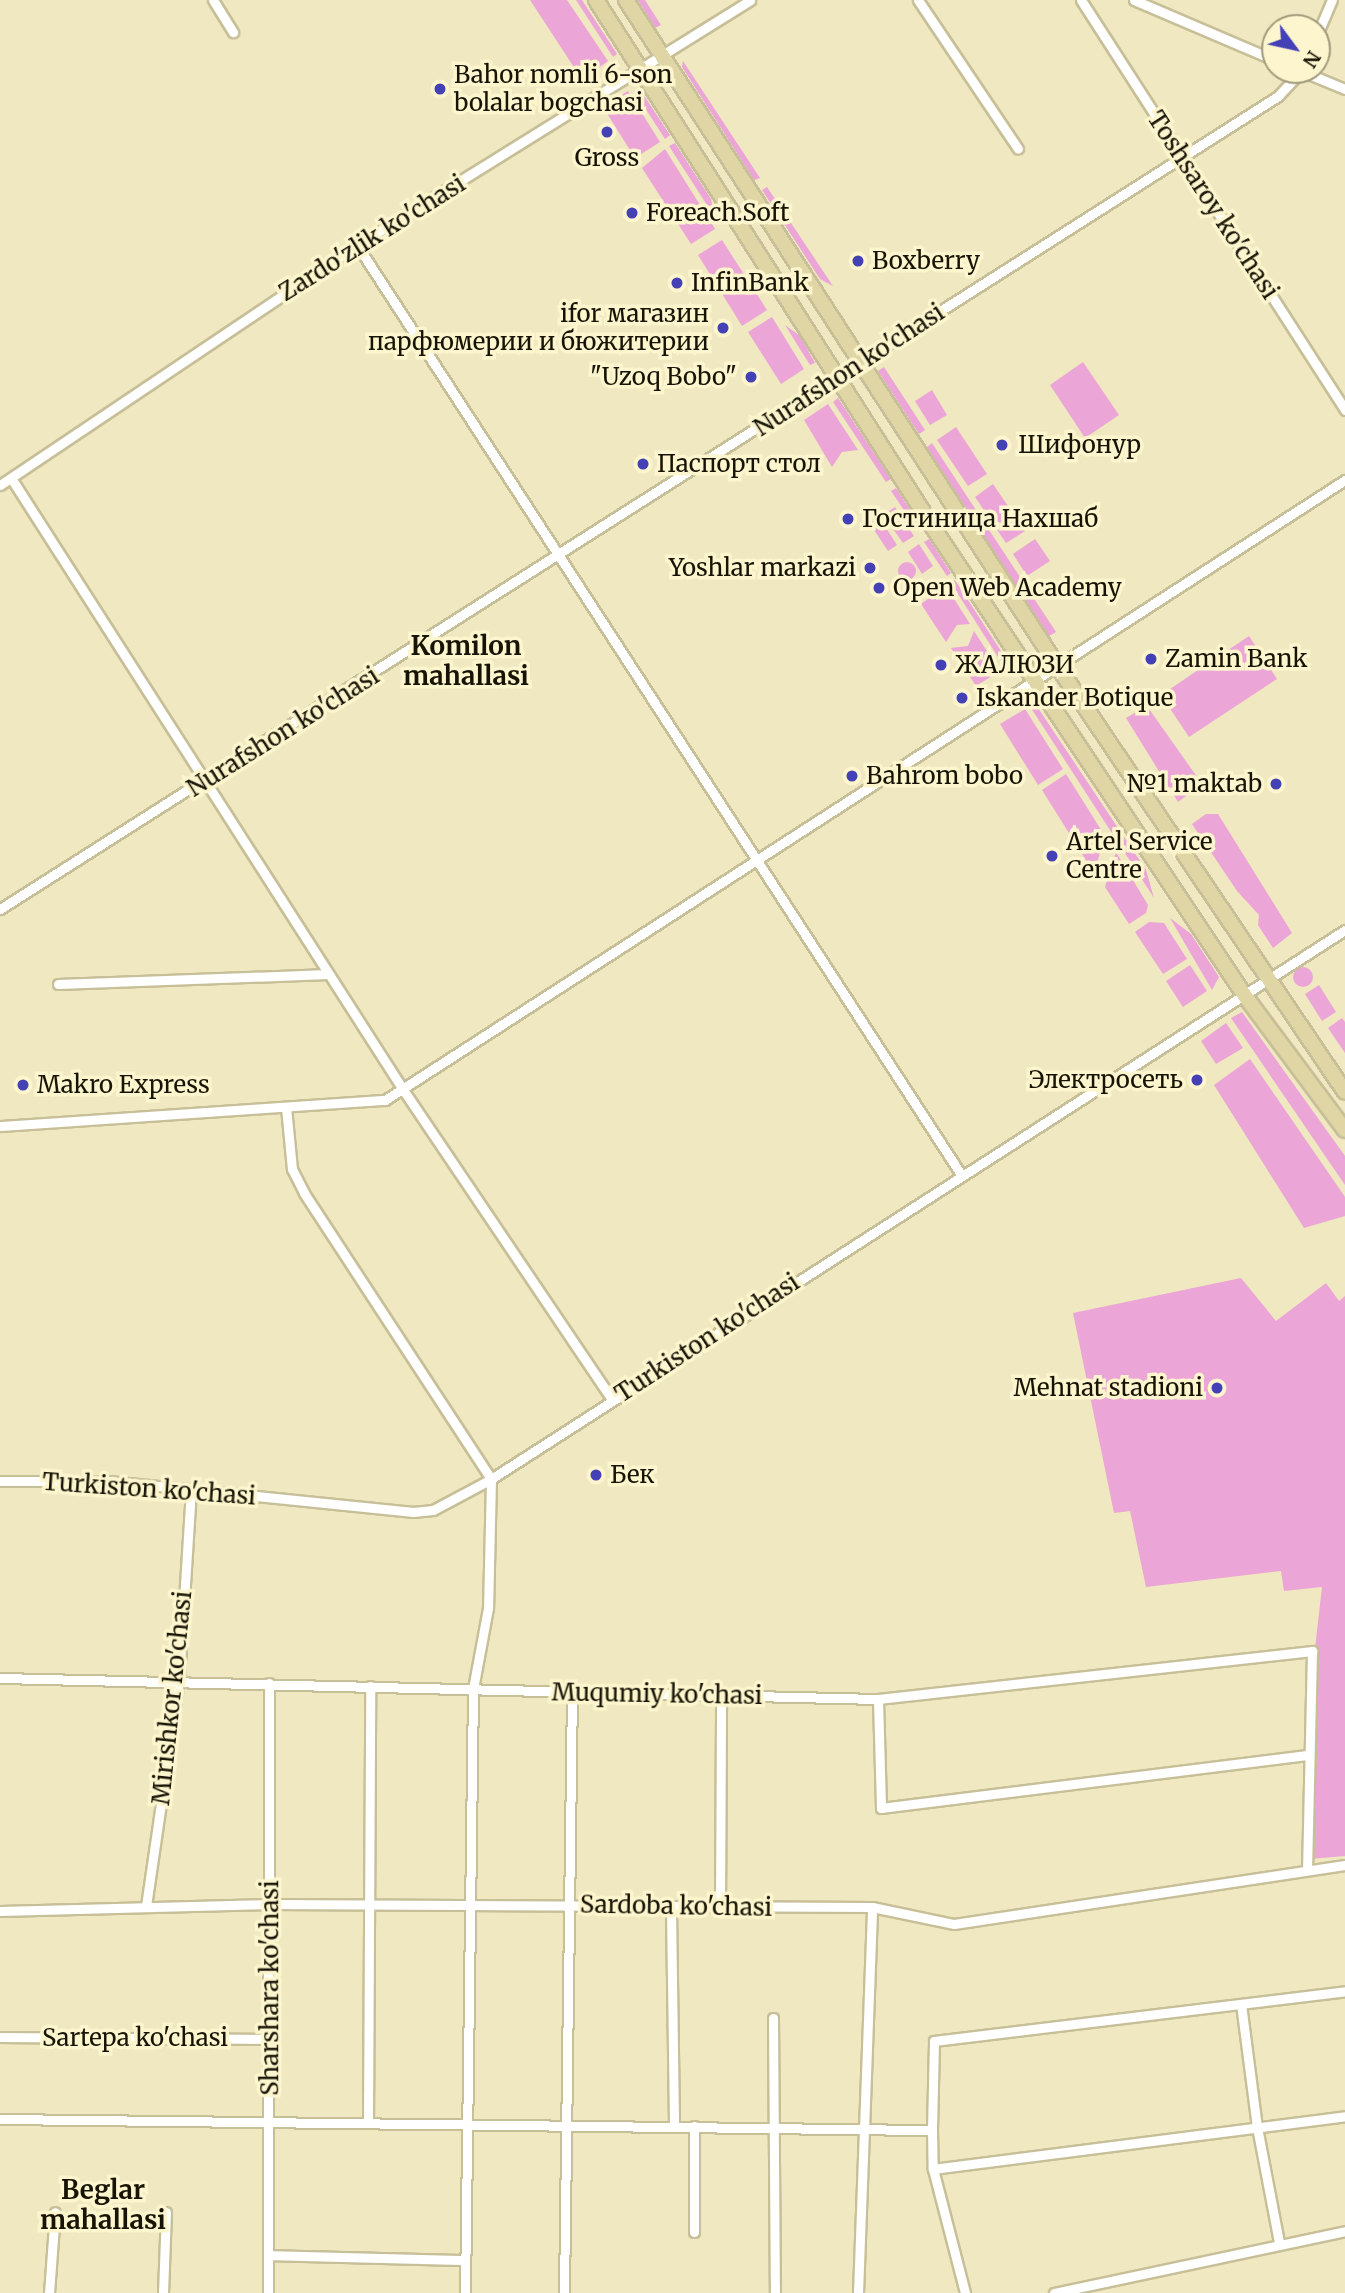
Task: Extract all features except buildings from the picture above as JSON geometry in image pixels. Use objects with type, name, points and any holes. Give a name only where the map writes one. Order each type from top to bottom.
[{"type":"main road","points":[[596,0],[838,376],[1245,996],[1345,1130]]},
{"type":"main road","points":[[626,0],[1056,664],[1345,1092]]},
{"type":"street","points":[[213,0],[233,32]]},
{"type":"street","name":"Zardo'zlik ko'chasi","points":[[0,485],[357,245],[750,0]]},
{"type":"street","points":[[918,0],[1018,149]]},
{"type":"street","name":"Toshsaroy ko'chasi","points":[[1081,0],[1345,410]]},
{"type":"street","points":[[1134,0],[1261,54]]},
{"type":"street","name":"Nurafshon ko'chasi","points":[[0,909],[560,557],[838,376],[1183,158],[1278,96],[1288,84]]},
{"type":"street","points":[[357,245],[962,1177]]},
{"type":"street","points":[[11,478],[404,1091],[612,1399]]},
{"type":"street","points":[[0,1126],[385,1100],[404,1091],[1056,664],[1345,480]]},
{"type":"street","name":"Turkiston ko'chasi","points":[[0,1481],[109,1481],[412,1512],[433,1510],[491,1479],[1245,996],[1345,929]]},
{"type":"street","points":[[58,984],[328,974]]},
{"type":"street","points":[[286,1107],[292,1169],[304,1193],[491,1479],[488,1608],[473,1689],[465,2293]]},
{"type":"street","name":"Mirishkor ko'chasi","points":[[146,1906],[178,1680],[191,1489]]},
{"type":"street","name":"Muqumiy ko'chasi","points":[[0,1678],[178,1680],[878,1699],[1312,1651],[1309,1755]]},
{"type":"street","name":"Sharshara ko'chasi","points":[[268,2293],[270,1683]]},
{"type":"street","points":[[368,2121],[370,1686]]},
{"type":"street","points":[[564,2293],[569,2125],[572,1692]]},
{"type":"street","points":[[720,1908],[721,1694]]},
{"type":"street","points":[[878,1699],[881,1808],[1309,1755],[1307,1869]]},
{"type":"street","name":"Sardoba ko'chasi","points":[[0,1911],[146,1906],[470,1904],[671,1908],[872,1907],[954,1924],[1307,1869],[1345,1866]]},
{"type":"street","points":[[858,2293],[872,1907]]},
{"type":"street","points":[[671,1908],[674,2126]]},
{"type":"street","points":[[965,2293],[933,2169],[934,2041],[1345,1991]]},
{"type":"street","points":[[1241,2004],[1257,2127],[1279,2242]]},
{"type":"street","points":[[773,2018],[771,2125],[775,2293]]},
{"type":"street","name":"Sartepa ko'chasi","points":[[0,2036],[270,2039]]},
{"type":"street","points":[[933,2169],[1345,2116]]},
{"type":"street","points":[[0,2119],[270,2124],[368,2121],[771,2125],[932,2130]]},
{"type":"street","points":[[694,2126],[694,2232]]},
{"type":"street","points":[[49,2293],[55,2212]]},
{"type":"street","points":[[163,2293],[166,2212]]},
{"type":"street","points":[[1054,2293],[1279,2242],[1345,2231]]},
{"type":"street","points":[[269,2255],[465,2260]]},
{"type":"shaded area","points":[[530,0],[567,0],[608,61],[585,78],[579,75]]},
{"type":"shaded area","points":[[576,0],[582,0],[617,54],[613,57]]},
{"type":"shaded area","points":[[638,0],[645,0],[661,25],[655,28]]},
{"type":"shaded area","points":[[683,61],[760,178],[754,180],[682,67]]},
{"type":"shaded area","points":[[639,88],[670,135],[665,139],[634,91]]},
{"type":"shaded area","points":[[628,91],[660,142],[635,158],[603,107]]},
{"type":"shaded area","points":[[675,143],[711,199],[714,216],[669,146]]},
{"type":"shaded area","points":[[665,149],[715,229],[691,244],[642,168]]},
{"type":"shaded area","points":[[767,187],[833,286],[820,279],[762,190]]},
{"type":"shaded area","points":[[722,240],[767,310],[742,326],[698,255]]},
{"type":"shaded area","points":[[772,317],[804,369],[781,384],[748,332]]},
{"type":"shaded area","points":[[785,325],[800,336],[815,363],[810,365]]},
{"type":"shaded area","points":[[1083,362],[1119,415],[1085,438],[1050,385]]},
{"type":"shaded area","points":[[884,367],[925,430],[919,434],[878,371]]},
{"type":"shaded area","points":[[932,390],[947,415],[930,425],[915,401]]},
{"type":"shaded area","points":[[838,398],[891,479],[886,482],[833,402]]},
{"type":"shaded area","points":[[828,404],[858,450],[842,452],[832,467],[804,420]]},
{"type":"shaded area","points":[[956,427],[987,474],[968,486],[937,440]]},
{"type":"shaded area","points":[[932,443],[1056,632],[1049,636],[926,448]]},
{"type":"shaded area","points":[[993,484],[1025,531],[1006,543],[975,497]]},
{"type":"shaded area","points":[[896,488],[922,528],[918,531],[891,491]]},
{"type":"shaded area","points":[[895,507],[914,536],[903,543],[883,515]]},
{"type":"shaded area","points":[[879,517],[897,545],[888,551],[870,524]]},
{"type":"shaded area","points":[[929,539],[951,573],[947,576],[924,542]]},
{"type":"shaded area","points":[[1035,539],[1050,561],[1027,576],[1013,554]]},
{"type":"shaded area","points":[[919,544],[933,566],[922,574],[908,552]]},
{"type":"shaded area","points":[[903,562],[911,562],[916,571],[914,578],[903,580],[898,575],[898,567]]},
{"type":"shaded area","points":[[955,580],[1010,665],[1005,668],[951,583]]},
{"type":"shaded area","points":[[946,586],[970,624],[957,625],[946,642],[921,604]]},
{"type":"shaded area","points":[[974,631],[1000,671],[976,686],[951,648],[968,646]]},
{"type":"shaded area","points":[[1249,636],[1277,679],[1189,737],[1161,695]]},
{"type":"shaded area","points":[[1034,702],[1146,870],[1154,898],[1029,705]]},
{"type":"shaded area","points":[[1147,706],[1202,784],[1178,802],[1126,718]]},
{"type":"shaded area","points":[[1025,709],[1063,769],[1038,785],[1000,724]]},
{"type":"shaded area","points":[[1066,774],[1105,836],[1094,873],[1042,790]]},
{"type":"shaded area","points":[[1206,814],[1218,814],[1292,933],[1273,948],[1258,925],[1259,915],[1237,891],[1192,824]]},
{"type":"shaded area","points":[[1116,852],[1148,905],[1146,913],[1129,924],[1105,887]]},
{"type":"shaded area","points":[[1170,918],[1191,934],[1219,977],[1212,990]]},
{"type":"shaded area","points":[[1149,922],[1164,923],[1187,959],[1163,974],[1135,932]]},
{"type":"shaded area","points":[[1190,965],[1207,991],[1183,1007],[1166,981]]},
{"type":"shaded area","points":[[1303,967],[1310,970],[1313,977],[1310,984],[1303,987],[1296,984],[1293,977],[1296,970]]},
{"type":"shaded area","points":[[1319,985],[1336,1012],[1322,1021],[1305,994]]},
{"type":"shaded area","points":[[1242,1012],[1345,1156],[1345,1185],[1231,1018]]},
{"type":"shaded area","points":[[1342,1018],[1345,1022],[1345,1053],[1328,1028]]},
{"type":"shaded area","points":[[1226,1023],[1243,1048],[1216,1064],[1201,1041]]},
{"type":"shaded area","points":[[1250,1059],[1345,1197],[1345,1216],[1304,1228],[1214,1085]]},
{"type":"shaded area","name":"Mehnat stadioni","points":[[1241,1278],[1276,1321],[1326,1283],[1339,1301],[1345,1296],[1345,1856],[1310,1859],[1314,1657],[1322,1587],[1284,1591],[1281,1571],[1146,1587],[1130,1511],[1114,1513],[1073,1313]]},
{"type":"place","name":"Bahor nomli 6-son bolalar bogchasi","points":[[440,89]]},
{"type":"place","name":"Gross","points":[[607,132]]},
{"type":"place","name":"Foreach.Soft","points":[[632,213]]},
{"type":"place","name":"Boxberry","points":[[858,261]]},
{"type":"place","name":"InfinBank","points":[[677,283]]},
{"type":"place","name":"ifor магазин парфюмерии и бюжитерии","points":[[723,328]]},
{"type":"place","name":"\"Uzoq Bobo\"","points":[[751,377]]},
{"type":"place","name":"Шифонур","points":[[1002,445]]},
{"type":"place","name":"Паспорт стол","points":[[643,464]]},
{"type":"place","name":"Гостиница Нахшаб","points":[[848,519]]},
{"type":"place","name":"Yoshlar markazi","points":[[870,568]]},
{"type":"place","name":"Open Web Academy","points":[[879,588]]},
{"type":"place","name":"Zamin Bank","points":[[1151,659]]},
{"type":"place","name":"ЖАЛЮЗИ","points":[[941,665]]},
{"type":"place","name":"Iskander Botique","points":[[962,698]]},
{"type":"place","name":"Bahrom bobo","points":[[852,776]]},
{"type":"place","name":"№1 maktab","points":[[1276,784]]},
{"type":"place","name":"Artel Service Centre","points":[[1052,856]]},
{"type":"place","name":"Электросеть","points":[[1197,1080]]},
{"type":"place","name":"Makro Express","points":[[23,1085]]},
{"type":"place","name":"Mehnat stadioni","points":[[1217,1388]]},
{"type":"place","name":"Бек","points":[[596,1475]]},
{"type":"district","name":"Komilon mahallasi","points":[[466,661]]},
{"type":"district","name":"Beglar mahallasi","points":[[103,2205]]}]
